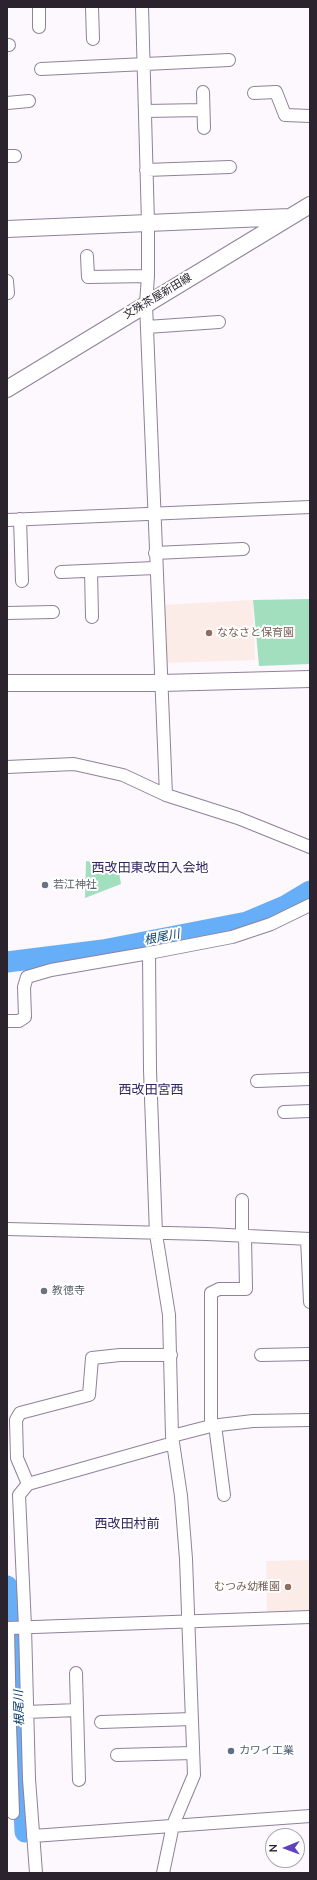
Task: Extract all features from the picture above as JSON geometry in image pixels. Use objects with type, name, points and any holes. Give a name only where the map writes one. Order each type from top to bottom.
[{"type":"street","points":[[39,7],[39,27]]},
{"type":"street","points":[[92,7],[93,39]]},
{"type":"street","points":[[142,7],[148,223],[146,327],[155,568],[166,795]]},
{"type":"street","points":[[41,69],[229,60]]},
{"type":"street","points":[[203,92],[204,128]]},
{"type":"street","points":[[254,93],[276,92],[285,116],[310,116]]},
{"type":"street","points":[[7,103],[29,102]]},
{"type":"street","points":[[145,111],[203,110]]},
{"type":"street","points":[[146,170],[230,167]]},
{"type":"street","name":"文殊茶屋新田線","points":[[7,389],[310,205]]},
{"type":"street","points":[[7,230],[290,217]]},
{"type":"street","points":[[87,256],[88,278],[148,276]]},
{"type":"street","points":[[146,327],[219,322]]},
{"type":"street","points":[[7,520],[310,507]]},
{"type":"street","points":[[20,520],[22,581]]},
{"type":"street","points":[[155,553],[243,549]]},
{"type":"street","points":[[61,572],[155,568]]},
{"type":"street","points":[[91,571],[92,617]]},
{"type":"street","points":[[7,613],[53,612]]},
{"type":"street","points":[[7,683],[161,683],[310,679]]},
{"type":"street","points":[[7,767],[74,764],[123,775],[166,795],[238,818],[310,847]]},
{"type":"street","points":[[7,1021],[19,1021],[25,1017],[24,987],[27,977],[51,970],[232,937],[271,924],[310,905]]},
{"type":"street","points":[[149,953],[150,1070],[156,1234],[169,1316],[172,1440],[182,1496],[186,1559],[194,1775],[173,1826],[164,1873]]},
{"type":"street","points":[[257,1081],[310,1079]]},
{"type":"street","points":[[284,1112],[310,1111]]},
{"type":"street","points":[[224,1495],[213,1426],[211,1292],[219,1289],[246,1289],[242,1200]]},
{"type":"street","points":[[7,1229],[309,1239],[310,1302]]},
{"type":"street","points":[[7,1411],[20,1413],[88,1395],[92,1358],[120,1355],[171,1354]]},
{"type":"street","points":[[261,1355],[310,1354]]},
{"type":"street","points":[[20,1413],[16,1420],[17,1458],[28,1484]]},
{"type":"street","points":[[36,1873],[29,1779],[25,1627],[19,1495],[28,1484],[166,1445],[172,1440],[213,1426],[253,1421],[310,1420]]},
{"type":"street","points":[[13,1813],[10,1792],[7,1628],[310,1617]]},
{"type":"street","points":[[76,1673],[79,1780]]},
{"type":"street","points":[[27,1712],[77,1710]]},
{"type":"street","points":[[101,1722],[192,1719]]},
{"type":"street","points":[[117,1755],[193,1753]]},
{"type":"street","points":[[33,1836],[310,1816]]},
{"type":"shaded area","name":"ななさと保育園","points":[[253,600],[255,660],[164,663],[162,605]]},
{"type":"shaded area","name":"むつみ幼稚園","points":[[310,1560],[310,1612],[267,1613],[266,1561]]},
{"type":"green space","points":[[310,599],[310,664],[259,666],[253,600]]},
{"type":"green space","points":[[86,861],[118,866],[121,884],[85,898]]},
{"type":"waterway","name":"根尾川","points":[[7,962],[103,950],[247,922],[285,906],[310,891]]},
{"type":"waterway","name":"根尾川","points":[[7,1586],[13,1596],[17,1636],[25,1832]]},
{"type":"place","name":"ななさと保育園","points":[[209,633]]},
{"type":"place","name":"若江神社","points":[[45,885]]},
{"type":"place","name":"教徳寺","points":[[44,1291]]},
{"type":"place","name":"むつみ幼稚園","points":[[288,1587]]},
{"type":"place","name":"カワイ工業","points":[[231,1751]]},
{"type":"district","name":"西改田東改田入会地","points":[[150,869]]},
{"type":"district","name":"西改田宮西","points":[[151,1091]]},
{"type":"district","name":"西改田村前","points":[[127,1525]]}]
